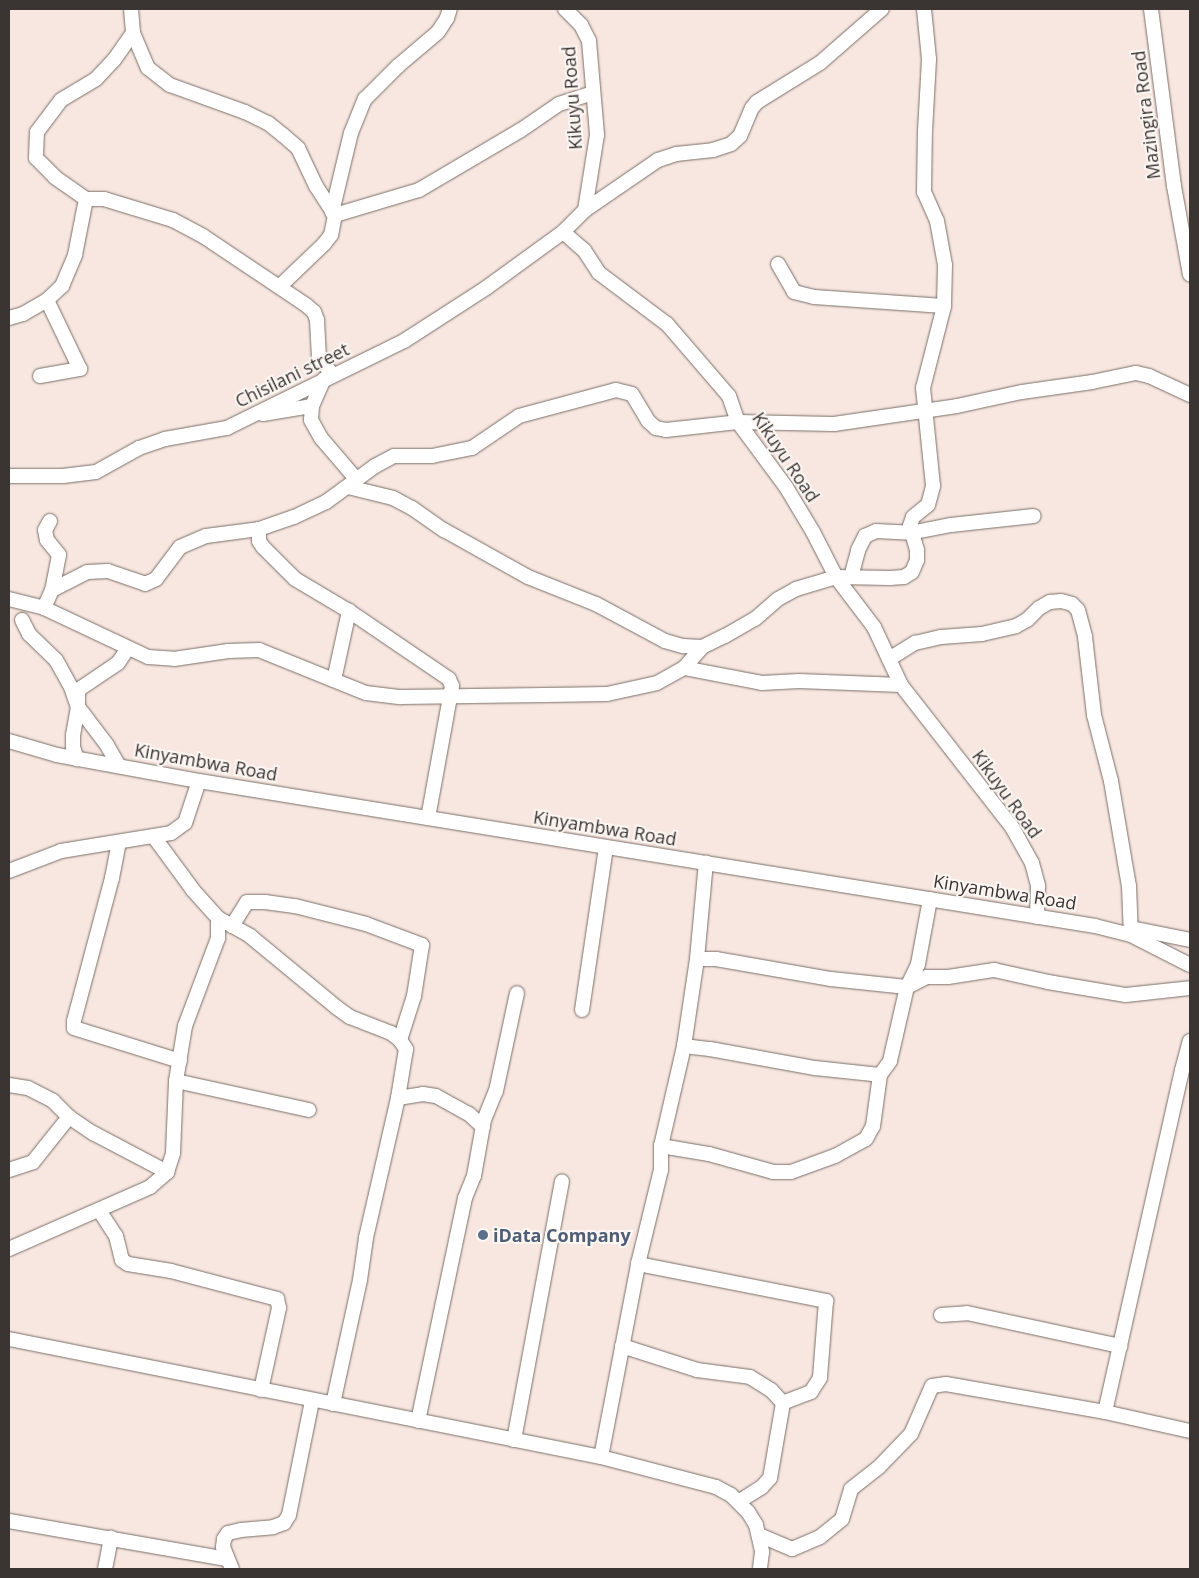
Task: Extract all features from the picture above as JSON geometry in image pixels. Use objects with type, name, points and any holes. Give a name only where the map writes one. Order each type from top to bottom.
[{"type":"street","points":[[131,9],[133,33],[148,68],[170,85],[245,112],[268,123],[298,148],[333,214]]},
{"type":"street","points":[[280,286],[331,235],[333,214],[352,134],[366,99],[398,66],[438,32],[447,18],[450,9]]},
{"type":"street","name":"Kikuyu Road","points":[[565,9],[581,25],[589,41],[597,135],[585,210]]},
{"type":"street","points":[[563,232],[585,210],[658,160],[676,154],[713,150],[731,144],[740,136],[752,108],[757,102],[820,63],[882,9]]},
{"type":"street","points":[[9,599],[44,608],[148,657],[174,659],[228,651],[259,650],[366,693],[401,697],[499,694],[608,694],[657,683],[684,668],[702,647],[754,618],[778,599],[796,589],[836,577],[904,577],[912,572],[917,560],[916,550],[910,533],[911,521],[928,505],[933,486],[924,388],[944,306],[945,265],[937,221],[924,192],[929,60],[924,9]]},
{"type":"street","name":"Mazingira Road","points":[[1151,9],[1174,186],[1190,275]]},
{"type":"street","points":[[133,33],[114,60],[96,78],[61,100],[36,132],[36,158],[55,177],[86,199],[104,198],[173,220],[203,236],[280,286],[314,312],[317,320],[319,358],[329,377],[312,406],[311,420],[352,483],[393,498],[412,508],[444,530],[528,577],[596,604],[665,641],[683,646],[702,647]]},
{"type":"street","points":[[333,214],[419,190],[521,130],[558,104],[593,93]]},
{"type":"street","points":[[9,318],[23,314],[47,300],[62,286],[75,255],[86,199]]},
{"type":"street","name":"Kikuyu Road","points":[[563,232],[584,250],[599,273],[631,295],[672,330],[729,396],[738,422],[786,487],[813,532],[836,577],[874,627],[901,685],[1012,827],[1032,863],[1038,886],[1036,917]]},
{"type":"street","name":"Chisilani street","points":[[9,476],[64,476],[96,472],[140,448],[165,439],[227,428],[404,341],[486,288],[563,232]]},
{"type":"street","points":[[778,264],[794,292],[814,297],[944,306]]},
{"type":"street","points":[[40,376],[80,368],[47,300]]},
{"type":"street","points":[[52,590],[87,572],[108,571],[146,584],[156,579],[180,547],[206,536],[260,529],[294,518],[326,502],[375,466],[394,456],[432,456],[472,448],[519,416],[616,390],[632,394],[648,421],[656,428],[666,430],[738,422],[834,424],[926,411],[1022,392],[1092,382],[1136,373],[1149,376],[1190,395]]},
{"type":"street","points":[[255,414],[281,413],[312,406]]},
{"type":"street","points":[[851,577],[858,550],[865,536],[876,531],[910,533],[951,525],[1034,516]]},
{"type":"street","points":[[44,608],[52,590],[59,555],[47,540],[45,530],[50,521]]},
{"type":"street","points":[[260,529],[259,541],[263,547],[295,579],[349,611],[449,679],[452,686],[428,818]]},
{"type":"street","points":[[889,659],[914,644],[941,637],[982,634],[1016,626],[1050,602],[1061,601],[1072,604],[1078,610],[1085,637],[1094,715],[1111,781],[1129,886],[1131,931],[1190,940]]},
{"type":"street","points":[[334,680],[349,611]]},
{"type":"street","points":[[22,620],[29,634],[56,660],[78,707],[107,745],[119,766]]},
{"type":"street","points":[[78,758],[73,747],[73,735],[78,707],[78,690],[118,663],[128,648]]},
{"type":"street","points":[[684,668],[762,683],[816,681],[901,685]]},
{"type":"street","name":"Kinyambwa Road","points":[[9,741],[78,758],[199,781],[1131,931],[1190,965]]},
{"type":"street","points":[[9,871],[61,851],[171,833],[185,823],[199,781]]},
{"type":"street","points":[[154,836],[193,890],[218,918],[250,936],[336,1008],[350,1017],[391,1032],[400,1040],[406,1050],[398,1098],[366,1238],[360,1280],[333,1404]]},
{"type":"street","points":[[119,842],[112,878],[74,1021],[74,1028],[180,1061]]},
{"type":"street","points":[[582,1010],[606,848]]},
{"type":"street","points":[[601,1457],[638,1264],[661,1170],[661,1146],[684,1046],[697,960],[706,862]]},
{"type":"street","points":[[661,1146],[702,1152],[773,1172],[791,1172],[835,1156],[866,1139],[873,1126],[880,1075],[890,1061],[894,1050],[907,987],[918,964],[930,899]]},
{"type":"street","points":[[232,926],[246,902],[265,902],[295,906],[366,924],[422,945],[414,996],[400,1040]]},
{"type":"street","points":[[9,1249],[150,1187],[167,1172],[173,1153],[176,1081],[184,1026],[218,938],[218,918]]},
{"type":"street","points":[[697,960],[716,959],[831,979],[907,987],[927,977],[948,977],[994,970],[1048,982],[1126,995],[1190,988]]},
{"type":"street","points":[[418,1421],[465,1198],[474,1176],[483,1127],[496,1091],[517,993]]},
{"type":"street","points":[[1105,1412],[1182,1070],[1190,1042]]},
{"type":"street","points":[[684,1046],[815,1068],[880,1075]]},
{"type":"street","points":[[176,1081],[309,1110]]},
{"type":"street","points":[[9,1085],[28,1088],[53,1101],[69,1117],[93,1133],[167,1172]]},
{"type":"street","points":[[398,1098],[423,1094],[436,1096],[469,1114],[483,1127]]},
{"type":"street","points":[[9,1170],[33,1162],[69,1117]]},
{"type":"street","points":[[514,1440],[562,1181]]},
{"type":"street","points":[[99,1210],[116,1236],[122,1260],[128,1264],[171,1271],[277,1299],[279,1308],[261,1390]]},
{"type":"street","points":[[638,1264],[826,1301],[820,1378],[811,1392],[783,1403]]},
{"type":"street","points":[[941,1315],[967,1313],[1120,1346]]},
{"type":"street","points":[[9,1339],[312,1401],[601,1457],[716,1487],[731,1495],[748,1512],[759,1535],[762,1552],[760,1569]]},
{"type":"street","points":[[622,1346],[697,1370],[750,1377],[771,1390],[783,1403]]},
{"type":"street","points":[[759,1535],[792,1549],[820,1537],[842,1518],[851,1489],[879,1467],[911,1434],[932,1386],[946,1384],[1105,1412],[1190,1432]]},
{"type":"street","points":[[230,1564],[222,1546],[228,1533],[273,1527],[284,1523],[289,1515],[312,1401]]},
{"type":"street","points":[[738,1502],[762,1488],[770,1478],[783,1403]]},
{"type":"street","points":[[9,1521],[111,1538],[230,1564]]},
{"type":"street","points":[[106,1569],[111,1538]]},
{"type":"place","name":"iData Company","points":[[483,1235]]}]
